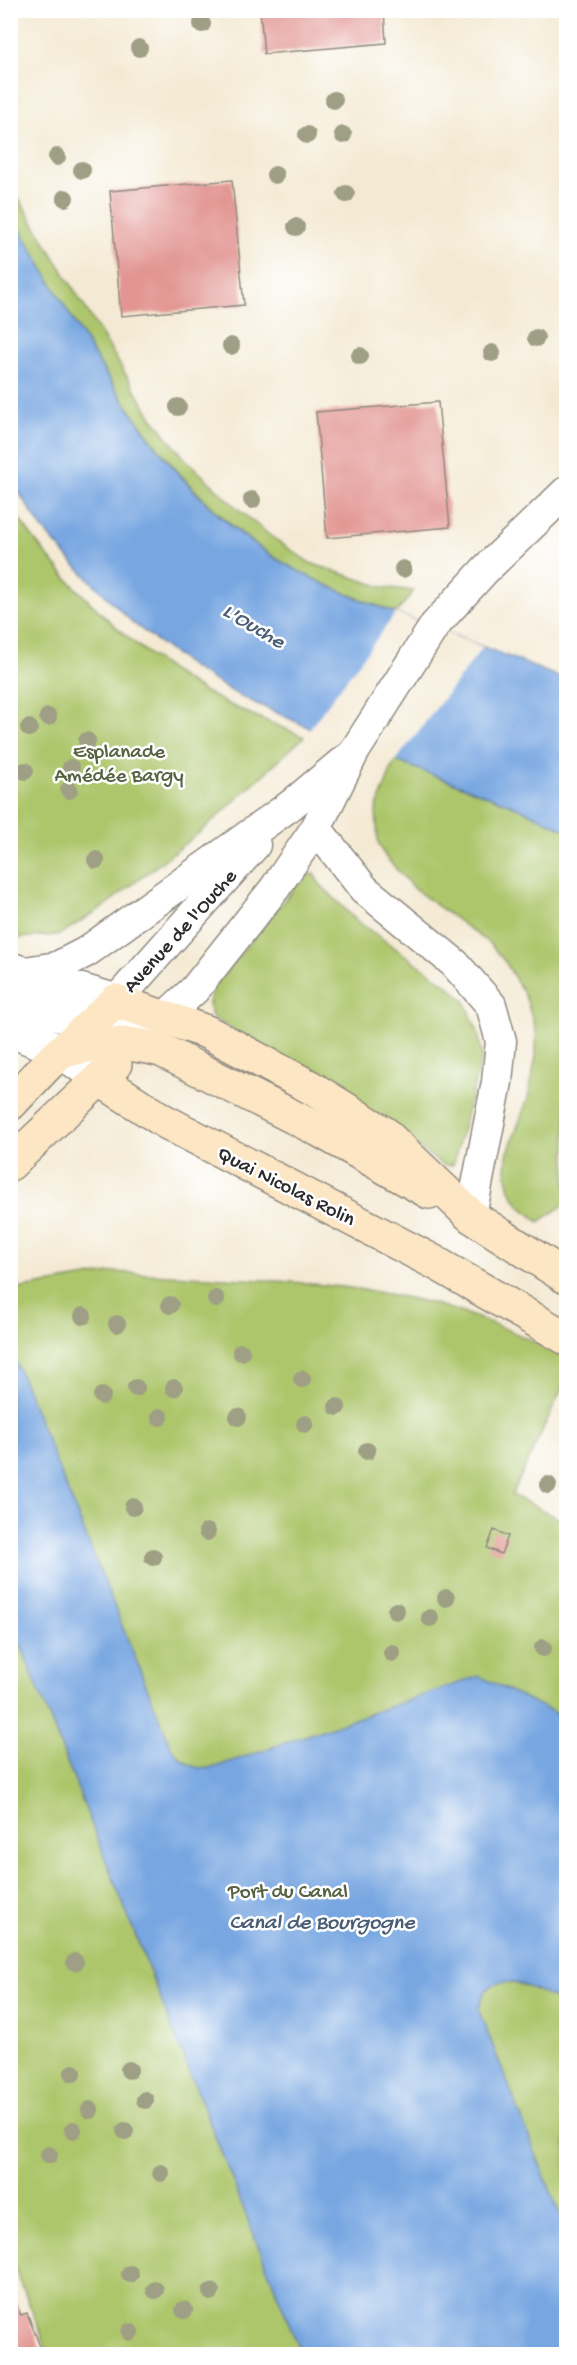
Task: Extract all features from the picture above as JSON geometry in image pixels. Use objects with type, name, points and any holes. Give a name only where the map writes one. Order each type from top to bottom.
[{"type":"main road","points":[[105,1011],[165,1017],[207,1032],[310,1087],[384,1133],[471,1215]]},
{"type":"main road","name":"Avenue de l'Ouche","points":[[10,1104],[105,1011]]},
{"type":"main road","points":[[10,1164],[165,1017]]},
{"type":"main road","points":[[62,1052],[87,1045],[136,1043],[180,1059],[319,1130],[471,1215],[567,1277]]},
{"type":"main road","name":"Quai Nicolas Rolin","points":[[99,1079],[164,1121],[434,1262],[567,1338]]},
{"type":"street","name":"Avenue de l'Ouche","points":[[165,1017],[195,989],[274,888],[316,828],[354,752],[435,625],[485,570],[567,492]]},
{"type":"street","name":"Avenue de l'Ouche","points":[[15,980],[57,967],[75,958],[291,805],[354,752]]},
{"type":"street","name":"Avenue de l'Ouche","points":[[105,1011],[291,805]]},
{"type":"street","points":[[316,828],[364,889],[454,963],[491,1005],[501,1041],[497,1082],[471,1215]]},
{"type":"street","points":[[15,980],[105,1011]]},
{"type":"street","name":"Quai Nicolas Rolin","points":[[10,1030],[62,1052],[99,1079]]},
{"type":"green space","points":[[11,186],[151,416],[185,459],[269,535],[310,563],[382,587],[414,591],[396,613],[349,595],[289,567],[231,525],[192,487],[156,446],[94,355],[11,214]]},
{"type":"green space","name":"Esplanade Amédée Bargy","points":[[11,507],[31,536],[79,591],[106,618],[163,665],[224,702],[304,737],[204,829],[102,908],[59,935],[17,938],[10,937]]},
{"type":"green space","points":[[395,760],[517,807],[566,830],[566,1203],[539,1222],[519,1205],[510,1190],[506,1171],[507,1155],[528,1098],[536,1056],[536,1030],[525,996],[506,963],[490,944],[413,888],[385,856],[378,842],[376,809]]},
{"type":"green space","points":[[314,874],[319,883],[357,921],[449,986],[465,1001],[478,1032],[482,1056],[453,1165],[442,1165],[383,1120],[212,1017],[209,1004],[212,989],[304,876]]},
{"type":"green space","name":"Port du Canal","points":[[116,1272],[315,1284],[393,1295],[430,1303],[500,1326],[566,1356],[566,1380],[512,1495],[566,1522],[566,2354],[49,2354],[11,2258],[11,1290]]},
{"type":"water","name":"L'Ouche","points":[[11,214],[125,403],[193,490],[233,527],[277,559],[327,585],[566,680],[566,830],[517,807],[310,728],[240,696],[193,668],[134,624],[70,560],[41,527],[11,480]]},
{"type":"water","name":"Canal de Bourgogne","points":[[10,1348],[171,1747],[185,1762],[202,1768],[215,1767],[479,1676],[566,1718],[566,2004],[528,1987],[502,1982],[491,1986],[483,1995],[479,2011],[566,2230],[566,2354],[301,2354],[11,1620]]},
{"type":"pier","points":[[396,613],[483,647],[394,763],[308,731]]},
{"type":"building","points":[[260,10],[384,10],[386,43],[264,54]]},
{"type":"building","points":[[232,180],[244,305],[121,316],[110,191]]},
{"type":"building","points":[[438,402],[450,527],[327,538],[316,412]]},
{"type":"building","points":[[494,1530],[508,1536],[501,1554],[487,1548]]},
{"type":"building","points":[[10,2258],[16,2272],[10,2275]]},
{"type":"building","points":[[10,2290],[21,2315],[27,2313],[43,2354],[10,2354]]}]
